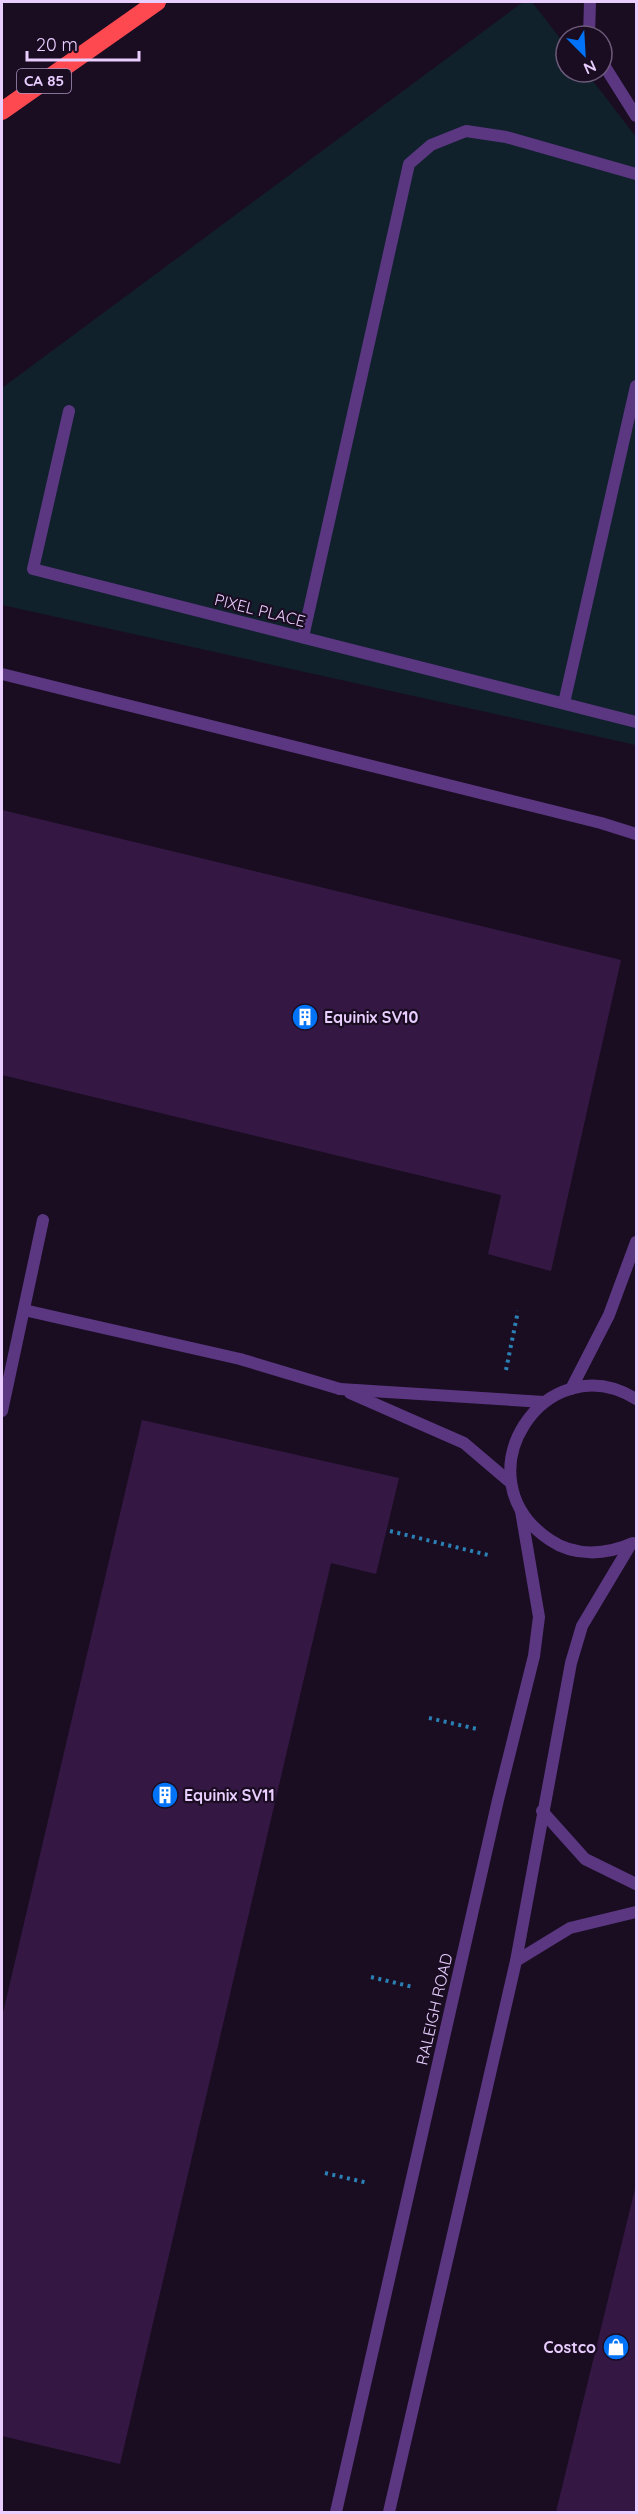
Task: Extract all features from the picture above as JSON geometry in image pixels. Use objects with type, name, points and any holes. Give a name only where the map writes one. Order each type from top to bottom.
[{"type":"highway","name":"CA 85","points":[[2,111],[157,2]]},
{"type":"street","points":[[590,2],[590,24]]},
{"type":"street","points":[[614,81],[636,116]]},
{"type":"street","points":[[303,638],[408,164],[431,145],[466,131],[506,137],[636,174]]},
{"type":"street","points":[[564,704],[636,386]]},
{"type":"street","name":"PIXEL PLACE","points":[[69,411],[33,569],[636,722]]},
{"type":"street","points":[[2,675],[601,823],[636,834]]},
{"type":"street","points":[[2,1411],[43,1220]]},
{"type":"street","points":[[571,1389],[609,1315],[636,1242]]},
{"type":"street","points":[[24,1310],[240,1359],[340,1389],[464,1443],[511,1483]]},
{"type":"street","points":[[634,1542],[607,1552],[582,1552],[557,1545],[536,1531],[521,1511],[511,1483],[510,1460],[516,1438],[528,1418],[544,1402],[571,1389],[598,1386],[625,1392],[636,1399]]},
{"type":"street","points":[[340,1389],[544,1402]]},
{"type":"street","name":"RALEIGH ROAD","points":[[336,2512],[498,1800],[534,1656],[539,1617],[521,1511]]},
{"type":"street","points":[[389,2512],[516,1961],[571,1663],[582,1626],[634,1542]]},
{"type":"street","points":[[542,1811],[585,1859],[636,1884]]},
{"type":"street","points":[[516,1961],[570,1928],[636,1912]]},
{"type":"path","points":[[506,1370],[518,1311]]},
{"type":"path","points":[[390,1531],[492,1556]]},
{"type":"path","points":[[429,1718],[477,1729]]},
{"type":"path","points":[[371,1977],[413,1987]]},
{"type":"path","points":[[325,2173],[368,2183]]},
{"type":"shaded area","points":[[523,2],[532,2],[554,30],[554,84],[595,84],[636,137],[636,745],[2,605],[2,388]]},
{"type":"building","name":"Equinix SV10","points":[[2,810],[621,960],[551,1271],[488,1254],[501,1195],[2,1075]]},
{"type":"building","name":"Equinix SV11","points":[[142,1420],[399,1478],[376,1574],[331,1563],[120,2464],[2,2436],[2,2017]]},
{"type":"building","name":"Costco","points":[[636,2185],[636,2512],[556,2512]]},
{"type":"place","name":"Equinix SV10","points":[[305,1017]]},
{"type":"place","name":"Equinix SV11","points":[[165,1795]]},
{"type":"place","name":"Costco","points":[[616,2347]]}]
